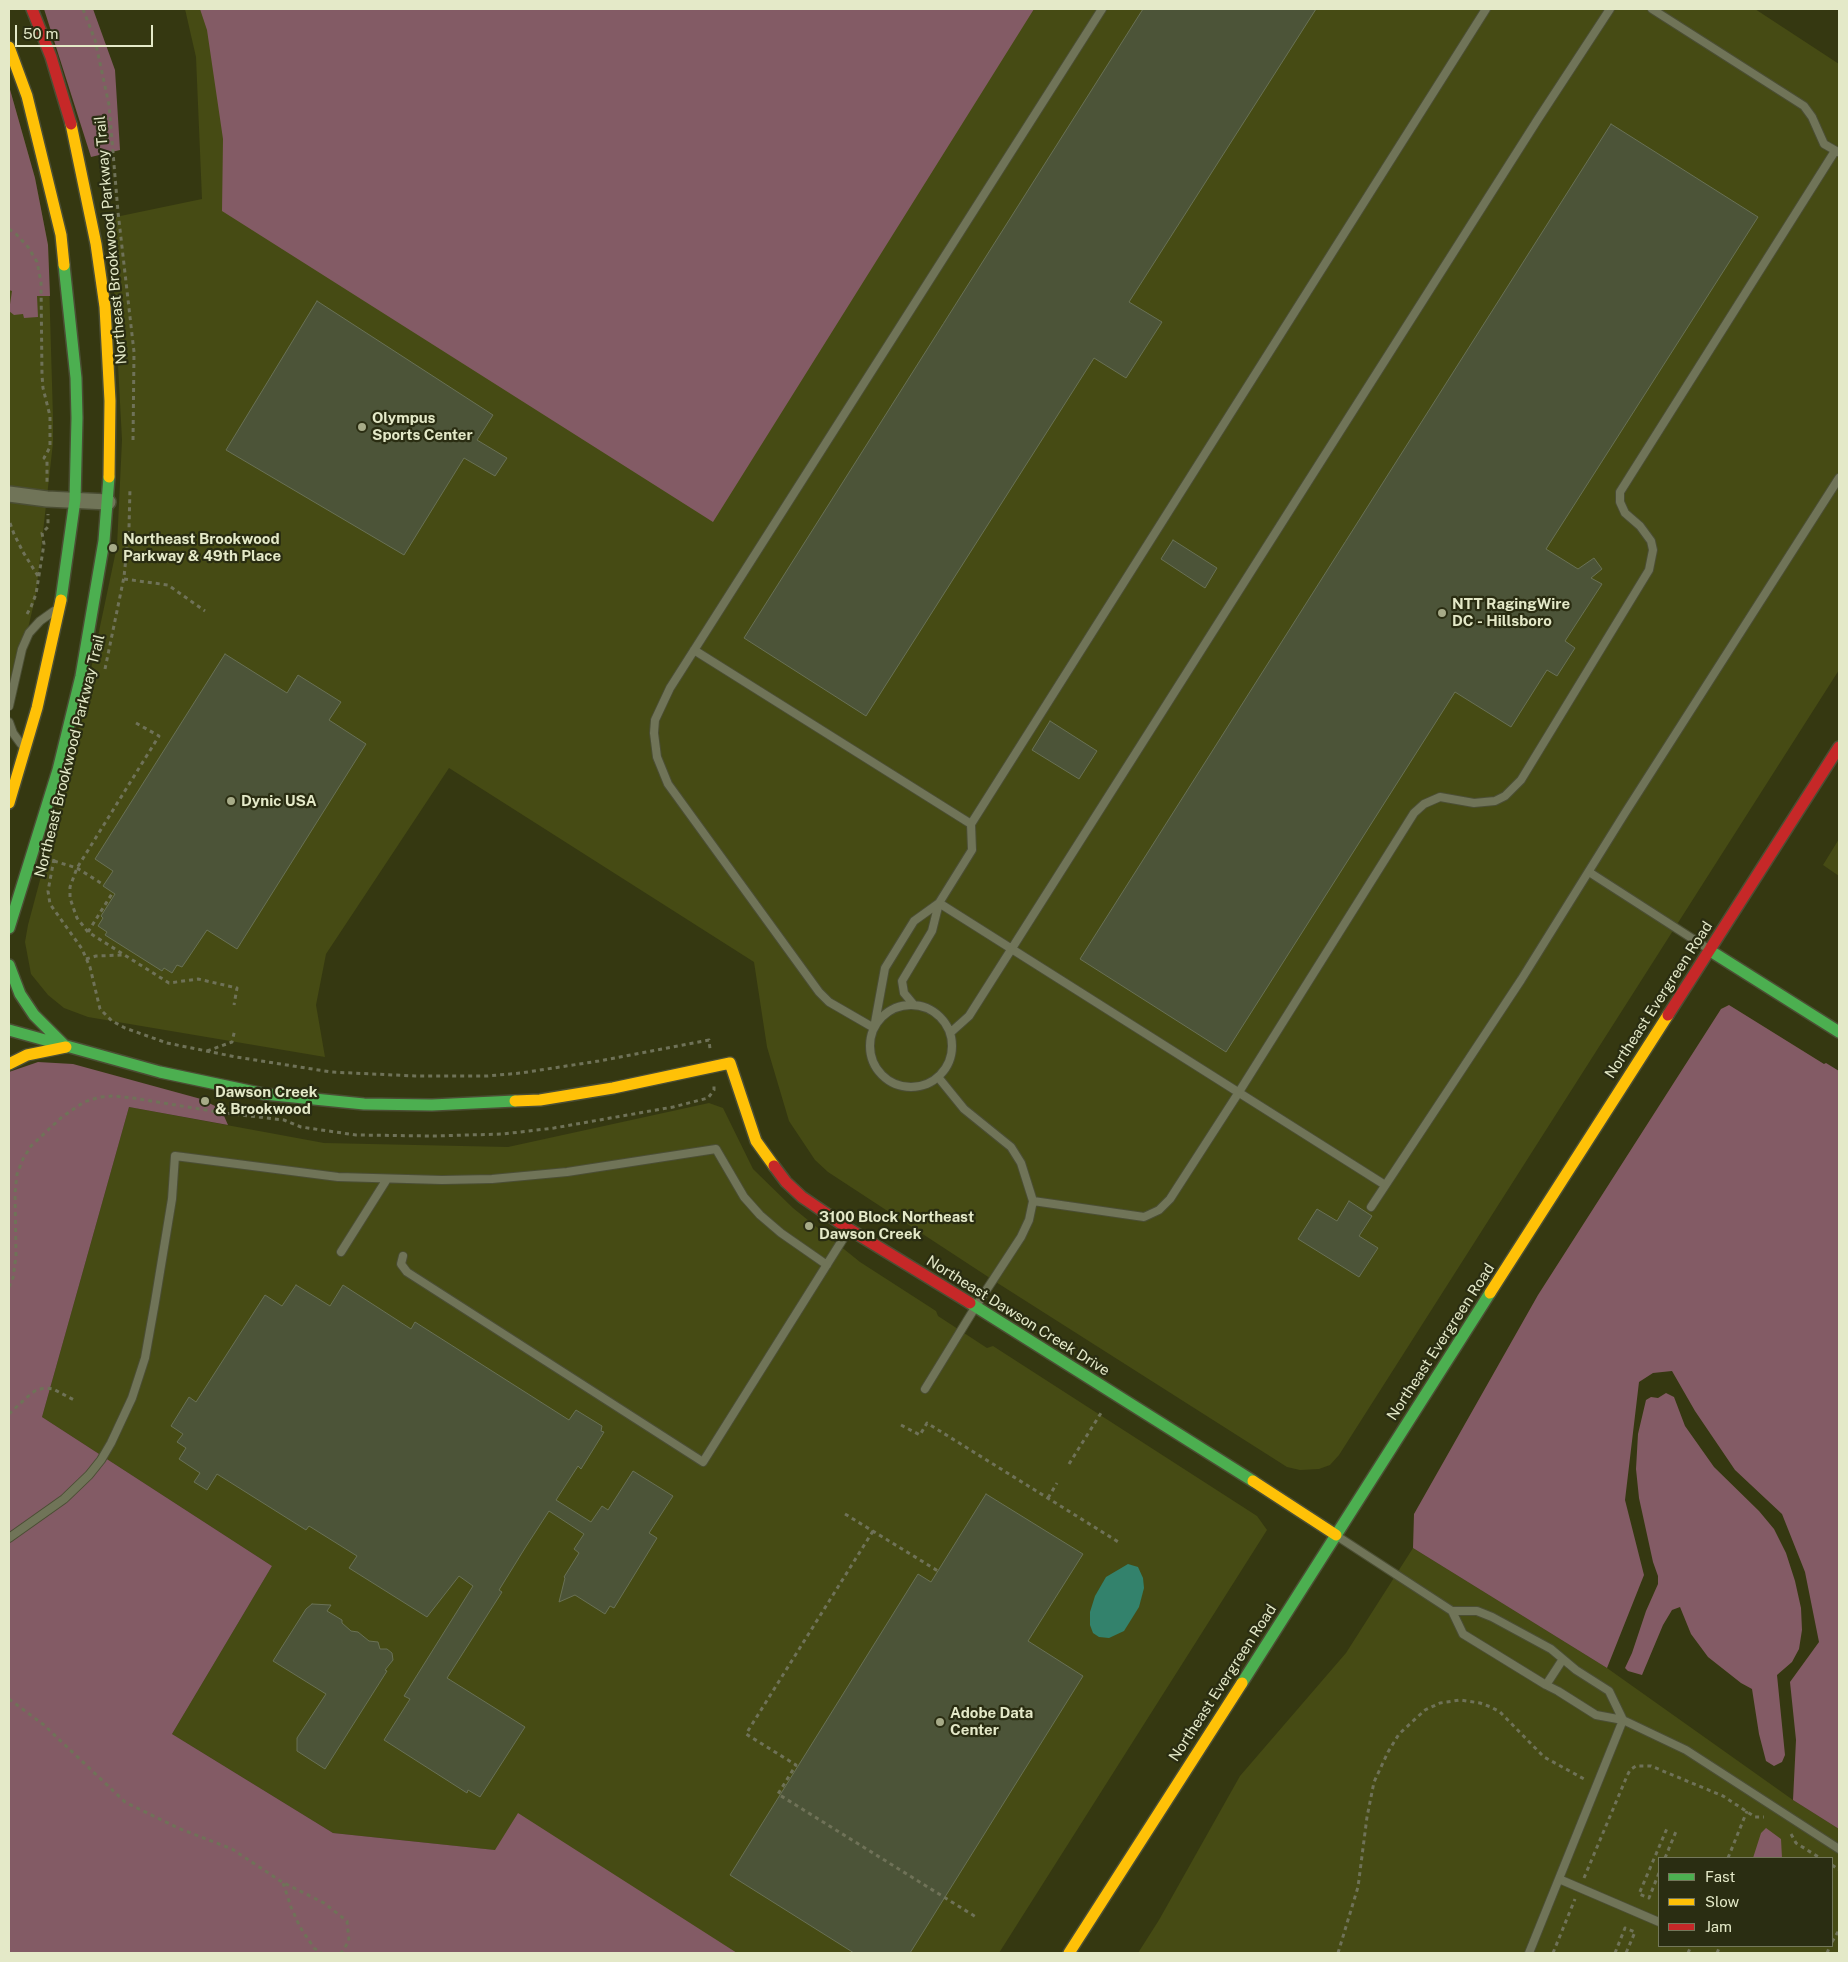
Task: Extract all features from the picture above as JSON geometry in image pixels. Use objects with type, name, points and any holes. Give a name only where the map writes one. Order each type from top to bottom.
[{"type":"main road","points":[[9,928],[58,770],[81,676],[101,558],[108,502],[110,401],[105,307],[96,244],[84,176],[72,128],[51,57],[32,9]]},
{"type":"main road","points":[[9,47],[27,96],[61,235],[76,378],[77,462],[75,500],[60,607],[47,667],[9,803]]},
{"type":"main road","name":"Northeast Evergreen Road","points":[[1069,1953],[1839,747]]},
{"type":"main road","points":[[1709,950],[1835,1027]]},
{"type":"main road","points":[[9,965],[20,994],[34,1015],[66,1047]]},
{"type":"main road","name":"Northeast Dawson Creek Drive","points":[[9,1030],[160,1072],[227,1087],[264,1094],[364,1104],[432,1105],[540,1100],[613,1088],[730,1063],[756,1141],[770,1163],[802,1197],[849,1229],[976,1306],[1336,1535]]},
{"type":"main road","points":[[9,1064],[27,1055],[66,1047]]},
{"type":"street","points":[[9,494],[47,499],[108,502]]},
{"type":"lane","points":[[874,1028],[829,1002],[819,992],[668,784],[657,757],[654,733],[655,720],[670,688],[1102,9]]},
{"type":"lane","points":[[914,1005],[904,993],[902,981],[932,931],[939,903],[972,850],[971,824],[1486,9]]},
{"type":"lane","points":[[950,1033],[969,1016],[1538,119],[1610,9]]},
{"type":"lane","points":[[1033,1200],[1144,1217],[1159,1210],[1170,1199],[1414,813],[1424,804],[1440,797],[1484,803],[1505,796],[1521,780],[1649,570],[1653,550],[1651,541],[1640,526],[1625,513],[1620,502],[1620,492],[1837,152],[1824,144],[1812,116],[1804,106],[1652,9]]},
{"type":"lane","points":[[1371,1207],[1521,980],[1624,813],[1839,478]]},
{"type":"lane","points":[[9,706],[22,649],[30,633],[40,621],[60,607]]},
{"type":"lane","points":[[694,650],[971,824]]},
{"type":"lane","points":[[9,722],[13,733],[25,749]]},
{"type":"lane","points":[[1589,872],[1709,950]]},
{"type":"lane","points":[[874,1028],[884,1016],[898,1008],[914,1005],[929,1010],[942,1019],[950,1033],[952,1049],[948,1065],[938,1077],[924,1085],[908,1087],[893,1083],[880,1073],[872,1059],[870,1044],[885,968],[914,921],[939,903]]},
{"type":"lane","points":[[939,903],[1385,1185]]},
{"type":"lane","points":[[925,1389],[976,1306],[1022,1237],[1029,1220],[1033,1200],[1026,1177],[1012,1147],[964,1109],[938,1077]]},
{"type":"lane","points":[[9,1538],[64,1499],[89,1475],[102,1460],[132,1398],[145,1358],[155,1302],[172,1199],[175,1156],[338,1177],[442,1180],[492,1179],[567,1172],[716,1149],[744,1197],[760,1215],[781,1234],[827,1266]]},
{"type":"lane","points":[[341,1252],[388,1178]]},
{"type":"lane","points":[[404,1256],[402,1264],[407,1272],[702,1462],[849,1229]]},
{"type":"lane","points":[[1336,1535],[1452,1611],[1463,1634],[1596,1715],[1623,1720],[1686,1750],[1839,1849]]},
{"type":"lane","points":[[1452,1611],[1477,1611],[1492,1617],[1551,1650],[1609,1691],[1623,1720],[1529,1953]]},
{"type":"lane","points":[[1546,1685],[1563,1659]]},
{"type":"lane","points":[[1558,1879],[1658,1922]]},
{"type":"path","name":"Northeast Brookwood Parkway Trail","points":[[83,9],[95,40],[109,105],[119,221],[134,352],[133,445]]},
{"type":"path","points":[[9,229],[16,234],[33,254],[37,262],[41,282],[42,375],[50,416],[50,447],[44,458],[47,460]]},
{"type":"path","name":"Northeast Brookwood Parkway Trail","points":[[105,670],[124,579],[129,528],[130,483]]},
{"type":"path","points":[[9,525],[10,523],[23,552],[38,576]]},
{"type":"path","points":[[24,618],[33,602],[44,544],[42,533],[48,527]]},
{"type":"path","points":[[124,579],[168,585],[204,611]]},
{"type":"path","points":[[136,723],[159,736],[77,868],[70,887],[70,898],[77,918],[88,932],[169,983],[198,979],[237,988],[234,1005]]},
{"type":"path","name":"Northeast Brookwood Parkway Trail","points":[[56,850],[48,891],[50,904],[72,934],[86,959],[100,1009],[112,1022],[167,1043],[236,1057],[331,1072],[488,1076],[600,1061],[709,1040]]},
{"type":"path","points":[[54,861],[77,868],[104,885]]},
{"type":"path","points":[[88,932],[113,892]]},
{"type":"path","points":[[86,959],[106,955],[124,955]]},
{"type":"path","points":[[206,1051],[232,1042],[235,1029]]},
{"type":"path","points":[[9,1287],[13,1278],[16,1256],[15,1193],[17,1174],[23,1159],[31,1146],[62,1117],[84,1102],[100,1097],[113,1096],[284,1120],[301,1127],[356,1135],[433,1136],[503,1134],[554,1128],[674,1107],[708,1098],[714,1090]]},
{"type":"path","points":[[9,1414],[36,1390],[45,1388],[53,1389],[76,1401]]},
{"type":"path","points":[[1069,1464],[1101,1413]]},
{"type":"path","points":[[902,1425],[920,1435],[927,1422],[1120,1543]]},
{"type":"path","points":[[1048,1498],[1057,1483]]},
{"type":"path","points":[[845,1514],[938,1571]]},
{"type":"path","points":[[873,1531],[746,1734],[796,1765],[778,1794],[976,1917]]},
{"type":"path","points":[[9,1700],[44,1725],[125,1802],[178,1828],[232,1849],[282,1882],[324,1903],[347,1921],[349,1941],[341,1953]]},
{"type":"path","points":[[1338,1953],[1358,1887],[1367,1816],[1374,1782],[1388,1752],[1400,1734],[1425,1710],[1440,1703],[1460,1700],[1491,1707],[1500,1712],[1544,1757],[1578,1777]]},
{"type":"path","points":[[1583,1880],[1627,1776],[1630,1770],[1636,1766],[1643,1764],[1660,1770],[1723,1796],[1755,1817],[1764,1817],[1771,1821]]},
{"type":"path","points":[[1728,1857],[1747,1812]]},
{"type":"path","points":[[1658,1876],[1649,1898],[1639,1894],[1668,1826]]},
{"type":"path","points":[[1666,1857],[1677,1829]]},
{"type":"path","points":[[1784,1830],[1791,1834],[1796,1843],[1818,1857]]},
{"type":"path","points":[[282,1882],[300,1927],[314,1948],[321,1953]]},
{"type":"path","points":[[1553,1953],[1576,1899]]},
{"type":"path","points":[[1615,1953],[1625,1928],[1635,1932],[1626,1953]]},
{"type":"shaded area","points":[[44,9],[93,9],[115,70],[120,150],[91,157]]},
{"type":"shaded area","points":[[185,9],[1755,9],[1839,64],[1839,670],[1339,1455],[1330,1465],[1319,1469],[1300,1470],[1287,1467],[999,1284],[828,1172],[815,1160],[789,1121],[767,1047],[754,962],[449,768],[326,954],[316,1005],[325,1057],[88,1017],[64,1008],[48,995],[31,974],[25,942],[28,925],[71,764],[117,546],[122,440],[113,271],[106,219],[202,199],[196,57]]},
{"type":"shaded area","points":[[200,9],[1034,9],[713,522],[222,211],[223,139],[207,30]]},
{"type":"shaded area","points":[[9,86],[35,178],[48,245],[53,443],[36,594],[9,711]]},
{"type":"shaded area","points":[[9,86],[35,178],[48,245],[50,296],[37,296],[38,317],[24,318],[23,314],[14,315],[9,311],[12,291],[9,290]]},
{"type":"shaded area","points":[[1839,839],[1839,876],[1823,865]]},
{"type":"shaded area","points":[[1729,1005],[1824,1064],[1826,1063],[1839,1071],[1839,1829],[1793,1800],[1796,1740],[1790,1682],[1819,1642],[1805,1572],[1782,1514],[1735,1470],[1695,1411],[1672,1371],[1653,1373],[1639,1382],[1625,1500],[1644,1575],[1607,1668],[1413,1548],[1414,1514],[1538,1295],[1721,1009]]},
{"type":"shaded area","points":[[38,1062],[73,1064],[201,1099],[221,1109],[228,1125],[129,1107],[42,1417],[272,1566],[172,1734],[333,1833],[495,1850],[518,1813],[737,1953],[9,1953],[9,1072]]},
{"type":"shaded area","points":[[709,1103],[723,1108],[753,1169],[793,1208],[860,1262],[936,1311],[938,1316],[987,1348],[993,1346],[1257,1516],[1267,1530],[999,1953],[426,1953],[494,1850],[333,1833],[172,1734],[272,1566],[42,1417],[129,1107],[324,1143],[508,1147]]},
{"type":"shaded area","points":[[1666,1393],[1674,1397],[1685,1426],[1714,1467],[1759,1511],[1774,1529],[1786,1553],[1795,1581],[1801,1608],[1802,1630],[1799,1649],[1792,1662],[1777,1675],[1785,1755],[1782,1762],[1774,1766],[1766,1761],[1759,1734],[1752,1689],[1741,1683],[1708,1657],[1691,1634],[1680,1607],[1672,1610],[1663,1625],[1642,1675],[1628,1671],[1625,1668],[1658,1584],[1658,1576],[1653,1562],[1639,1498],[1636,1469],[1638,1434],[1646,1400],[1651,1397],[1658,1398]]},
{"type":"shaded area","points":[[1413,1548],[1607,1668],[1793,1800],[1839,1829],[1839,1953],[1138,1953],[1159,1920],[1240,1776],[1346,1653]]},
{"type":"shaded area","points":[[1766,1828],[1781,1839],[1782,1857],[1753,1857],[1761,1833]]},
{"type":"water","points":[[1128,1564],[1138,1567],[1143,1578],[1144,1588],[1139,1607],[1124,1631],[1109,1638],[1099,1637],[1093,1633],[1090,1625],[1090,1612],[1095,1596],[1106,1577]]},
{"type":"building","points":[[1143,9],[1316,9],[1129,302],[1162,322],[1126,378],[1094,358],[866,716],[744,638]]},
{"type":"building","name":"NTT RagingWire DC - Hillsboro","points":[[1611,124],[1758,217],[1546,549],[1578,569],[1594,558],[1602,569],[1591,578],[1602,584],[1565,641],[1575,648],[1557,676],[1547,670],[1511,727],[1455,692],[1226,1052],[1080,959]]},
{"type":"building","name":"Olympus Sports Center","points":[[317,301],[493,415],[477,440],[507,458],[495,476],[464,458],[404,555],[226,450]]},
{"type":"building","points":[[1173,540],[1217,568],[1205,588],[1161,559]]},
{"type":"building","name":"Dynic USA","points":[[225,654],[287,693],[298,675],[341,702],[329,720],[366,744],[237,949],[207,930],[182,967],[177,965],[172,973],[164,968],[162,971],[105,935],[107,932],[98,926],[103,918],[101,916],[115,894],[103,886],[113,871],[95,859]]},
{"type":"building","points":[[1050,721],[1097,751],[1079,779],[1032,750]]},
{"type":"building","points":[[1349,1201],[1372,1216],[1359,1236],[1378,1248],[1359,1277],[1298,1239],[1317,1209],[1337,1221]]},
{"type":"building","points":[[296,1285],[330,1306],[343,1285],[411,1329],[415,1322],[569,1420],[576,1410],[602,1426],[601,1431],[604,1432],[581,1469],[578,1466],[556,1500],[591,1522],[602,1506],[608,1510],[633,1471],[673,1496],[649,1533],[657,1538],[614,1608],[610,1606],[605,1614],[575,1595],[559,1602],[564,1577],[579,1553],[574,1549],[584,1534],[549,1511],[525,1548],[499,1590],[502,1592],[447,1678],[525,1727],[480,1797],[468,1790],[467,1793],[384,1740],[410,1699],[404,1696],[473,1586],[459,1576],[427,1617],[349,1568],[357,1556],[309,1526],[306,1530],[217,1474],[207,1490],[194,1482],[200,1473],[179,1459],[186,1448],[177,1442],[183,1434],[171,1426],[189,1397],[196,1402],[265,1295],[282,1306]]},
{"type":"building","name":"Adobe Data Center","points":[[986,1494],[1083,1554],[1028,1641],[1083,1676],[910,1953],[854,1953],[730,1875],[918,1574],[931,1582]]},
{"type":"building","points":[[312,1604],[331,1605],[327,1611],[342,1620],[342,1623],[351,1631],[358,1632],[369,1641],[378,1642],[380,1649],[387,1649],[392,1653],[393,1660],[325,1769],[297,1751],[297,1738],[326,1694],[273,1661],[306,1609]]},
{"type":"traffic: fast","points":[[61,600],[75,500],[77,418],[76,378],[64,265]]},
{"type":"traffic: fast","points":[[9,928],[58,770],[81,676],[104,541],[109,477]]},
{"type":"traffic: fast","points":[[1709,950],[1839,1032]]},
{"type":"traffic: fast","points":[[9,965],[20,994],[34,1015],[66,1047]]},
{"type":"traffic: fast","points":[[9,1030],[160,1072],[264,1094],[364,1104],[432,1105],[515,1101]]},
{"type":"traffic: fast","points":[[1242,1683],[1490,1293]]},
{"type":"traffic: fast","points":[[970,1303],[1253,1481]]},
{"type":"traffic: slow","points":[[9,47],[27,96],[61,235],[64,265]]},
{"type":"traffic: slow","points":[[71,124],[96,244],[105,307],[110,401],[109,477]]},
{"type":"traffic: slow","points":[[9,803],[37,708],[61,600]]},
{"type":"traffic: slow","points":[[1490,1293],[1668,1015]]},
{"type":"traffic: slow","points":[[9,1064],[27,1055],[66,1047]]},
{"type":"traffic: slow","points":[[515,1101],[540,1100],[613,1088],[730,1063],[756,1141],[774,1166]]},
{"type":"traffic: slow","points":[[1253,1481],[1336,1535]]},
{"type":"traffic: slow","points":[[1069,1953],[1242,1683]]},
{"type":"traffic: jam","points":[[32,9],[51,57],[71,124]]},
{"type":"traffic: jam","points":[[1668,1015],[1839,747]]},
{"type":"traffic: jam","points":[[774,1166],[786,1182],[802,1197],[849,1229],[970,1303]]},
{"type":"place","name":"Olympus Sports Center","points":[[362,427]]},
{"type":"place","name":"Northeast Brookwood Parkway & 49th Place","points":[[113,548]]},
{"type":"place","name":"NTT RagingWire DC - Hillsboro","points":[[1442,613]]},
{"type":"place","name":"Dynic USA","points":[[231,801]]},
{"type":"place","name":"Dawson Creek & Brookwood","points":[[205,1101]]},
{"type":"place","name":"3100 Block Northeast Dawson Creek","points":[[809,1226]]},
{"type":"place","name":"Adobe Data Center","points":[[940,1722]]}]
